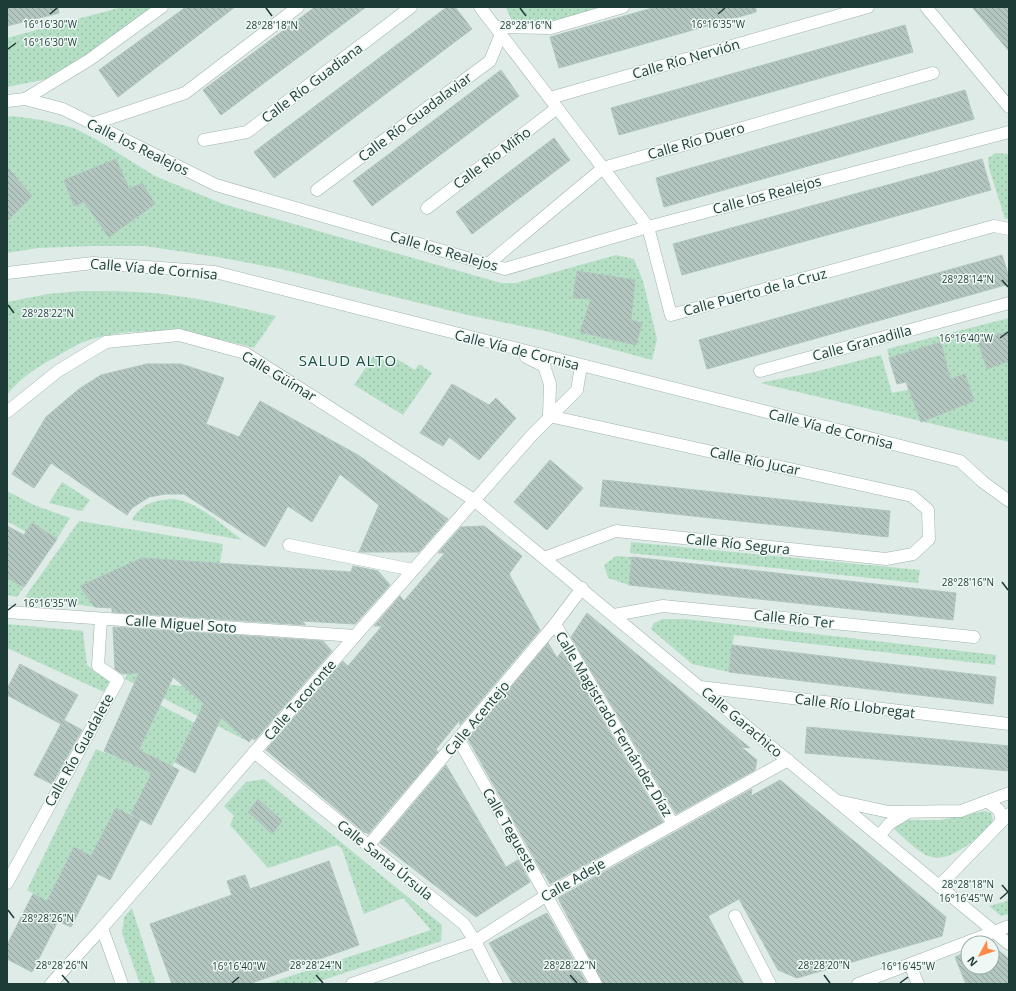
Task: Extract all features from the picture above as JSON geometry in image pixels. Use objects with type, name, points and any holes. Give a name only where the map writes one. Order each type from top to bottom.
[{"type":"street","points":[[25,99],[88,60],[162,7]]},
{"type":"street","points":[[92,124],[185,93],[298,7]]},
{"type":"street","name":"Calle Río Guadiana","points":[[204,140],[247,132],[412,7]]},
{"type":"street","name":"Calle Puerto de la Cruz","points":[[480,7],[648,226],[671,315],[994,226],[1009,229]]},
{"type":"street","points":[[498,31],[551,28],[623,7]]},
{"type":"street","name":"Calle Río Nervión","points":[[550,98],[868,7]]},
{"type":"street","points":[[926,7],[1009,107]]},
{"type":"street","name":"Calle Río Guadalaviar","points":[[317,190],[490,61],[498,31]]},
{"type":"street","name":"Calle Río Duero","points":[[488,264],[603,168],[933,73]]},
{"type":"street","name":"Calle los Realejos","points":[[7,101],[25,99],[63,109],[216,185],[505,269],[648,226],[1009,132]]},
{"type":"street","name":"Calle Río Miño","points":[[427,208],[558,108]]},
{"type":"street","name":"Calle Vía de Cornisa","points":[[7,273],[94,263],[215,272],[960,461],[983,482],[1009,501]]},
{"type":"street","name":"Calle Granadilla","points":[[760,371],[1009,303]]},
{"type":"street","name":"Calle Güímar","points":[[7,412],[58,371],[106,342],[179,335],[245,353],[474,500]]},
{"type":"street","points":[[507,347],[544,366],[550,384],[549,416]]},
{"type":"street","name":"Calle Tacoronte","points":[[51,984],[102,928],[474,500],[549,416],[576,390],[581,366]]},
{"type":"street","name":"Calle Río Jucar","points":[[549,416],[912,496],[928,510],[929,540]]},
{"type":"street","name":"Calle Garachico","points":[[474,500],[582,588],[834,800],[880,835],[1009,944]]},
{"type":"street","name":"Calle Río Segura","points":[[544,558],[616,532],[886,558],[913,554],[929,540]]},
{"type":"street","points":[[289,545],[413,570]]},
{"type":"street","name":"Calle Acentejo","points":[[368,846],[459,740],[555,624],[582,588]]},
{"type":"street","name":"Calle Río Ter","points":[[614,615],[663,606],[974,637]]},
{"type":"street","name":"Calle Miguel Soto","points":[[7,612],[355,636]]},
{"type":"street","name":"Calle Río Guadalete","points":[[7,883],[118,680],[98,666],[101,619]]},
{"type":"street","name":"Calle Magistrado Fernández Díaz","points":[[555,624],[673,824]]},
{"type":"street","name":"Calle Río Llobregat","points":[[700,687],[1009,724]]},
{"type":"street","name":"Calle Tegueste","points":[[459,740],[596,984]]},
{"type":"street","name":"Calle Santa Úrsula","points":[[254,752],[464,924],[475,941],[497,984]]},
{"type":"street","name":"Calle Adeje","points":[[352,984],[475,941],[547,895],[788,760]]},
{"type":"street","points":[[834,800],[889,812],[907,813],[961,811],[1009,793]]},
{"type":"street","points":[[939,886],[1006,817],[988,802]]},
{"type":"street","points":[[880,835],[889,824],[907,813]]},
{"type":"street","points":[[735,916],[770,984]]},
{"type":"street","points":[[858,984],[1009,926]]},
{"type":"street","points":[[102,928],[122,984]]},
{"type":"street","points":[[910,965],[918,984]]},
{"type":"green space","points":[[122,7],[160,7],[62,76],[7,87],[7,38]]},
{"type":"green space","points":[[608,7],[550,24],[511,19],[506,8]]},
{"type":"green space","points":[[12,116],[42,120],[74,128],[97,140],[155,176],[223,204],[501,283],[516,283],[616,255],[634,259],[643,281],[657,339],[652,360],[545,331],[468,315],[281,269],[217,257],[145,246],[38,248],[7,253],[7,117]]},
{"type":"green space","points":[[996,153],[1009,154],[1009,218],[1005,219],[989,168],[988,158]]},
{"type":"green space","points":[[80,291],[132,292],[171,295],[219,303],[276,316],[254,348],[190,334],[145,331],[123,333],[81,343],[41,365],[28,374],[11,389],[7,395],[7,302],[48,294]]},
{"type":"green space","points":[[1009,318],[1009,442],[760,383],[810,373],[881,355],[892,393],[921,387],[919,417],[929,419],[974,401],[965,374],[939,382],[948,370],[941,342],[889,358],[887,349]]},
{"type":"green space","points":[[374,355],[390,364],[395,358],[415,370],[419,364],[432,373],[403,415],[354,385]]},
{"type":"green space","points":[[62,482],[90,500],[82,511],[49,503]]},
{"type":"green space","points":[[7,491],[34,505],[70,518],[57,539],[32,524],[26,532],[7,521]]},
{"type":"green space","points":[[174,499],[184,501],[202,510],[219,521],[242,540],[132,520],[144,506],[161,500]]},
{"type":"green space","points":[[79,521],[223,544],[220,563],[142,558],[80,586],[95,607],[25,597]]},
{"type":"green space","points":[[631,542],[920,570],[918,583],[630,553]]},
{"type":"green space","points":[[616,556],[632,557],[629,585],[608,578],[604,565]]},
{"type":"green space","points":[[7,578],[24,587],[17,597],[7,595]]},
{"type":"green space","points":[[663,619],[686,619],[996,655],[995,665],[734,635],[729,672],[692,664],[651,629],[654,623]]},
{"type":"green space","points":[[7,624],[83,631],[87,665],[110,681],[104,692],[7,648]]},
{"type":"green space","points":[[135,673],[151,683],[183,686],[247,741],[125,679],[127,674]]},
{"type":"green space","points":[[160,705],[195,723],[172,767],[159,760],[131,815],[116,808],[91,856],[74,847],[47,901],[27,890],[96,749],[133,764]]},
{"type":"green space","points":[[264,779],[442,925],[441,941],[311,984],[266,984],[431,930],[403,898],[364,914],[342,849],[337,845],[268,868],[230,825],[234,816],[224,806],[246,782]]},
{"type":"green space","points":[[985,811],[991,813],[993,819],[992,825],[960,850],[951,855],[942,857],[933,857],[924,854],[895,830],[895,825],[902,820],[940,820]]},
{"type":"green space","points":[[1009,897],[1009,914],[1001,916],[989,906],[1007,901]]},
{"type":"green space","points":[[132,908],[156,984],[140,984],[122,933],[124,917]]},
{"type":"building","points":[[7,7],[58,7],[59,13],[7,26]]},
{"type":"building","points":[[186,7],[235,7],[118,97],[99,70]]},
{"type":"building","points":[[315,7],[366,7],[221,115],[203,90]]},
{"type":"building","points":[[447,7],[455,7],[472,29],[274,178],[254,152]]},
{"type":"building","points":[[656,7],[756,7],[756,12],[559,68],[550,37]]},
{"type":"building","points":[[972,7],[1009,7],[1009,51]]},
{"type":"building","points":[[905,25],[913,52],[619,135],[611,108]]},
{"type":"building","points":[[501,70],[519,96],[372,206],[353,181]]},
{"type":"building","points":[[965,90],[974,119],[664,207],[656,178]]},
{"type":"building","points":[[554,138],[570,160],[472,234],[456,212]]},
{"type":"building","points":[[116,159],[129,189],[142,183],[155,204],[109,237],[84,202],[74,206],[64,180]]},
{"type":"building","points":[[982,159],[991,190],[682,275],[673,244]]},
{"type":"building","points":[[7,167],[32,196],[7,221]]},
{"type":"building","points":[[1002,255],[1009,277],[1009,284],[707,369],[699,340]]},
{"type":"building","points":[[577,271],[635,280],[631,320],[642,323],[636,345],[580,332],[591,299],[573,298]]},
{"type":"building","points":[[1009,331],[1009,361],[987,369],[978,341]]},
{"type":"building","points":[[941,342],[950,379],[965,374],[974,401],[921,422],[906,382],[897,384],[889,358]]},
{"type":"building","points":[[147,364],[181,364],[224,378],[206,424],[239,437],[260,401],[358,455],[448,519],[419,552],[359,552],[379,505],[340,474],[312,522],[288,506],[265,547],[184,494],[165,494],[149,497],[132,508],[127,515],[51,463],[34,488],[12,474],[46,417],[79,389],[101,375]]},
{"type":"building","points":[[452,384],[489,405],[496,398],[516,418],[479,460],[449,437],[443,446],[420,433]]},
{"type":"building","points":[[550,460],[583,488],[547,530],[514,502]]},
{"type":"building","points":[[603,480],[890,511],[888,537],[600,506]]},
{"type":"building","points":[[32,523],[57,539],[24,587],[7,578],[7,526],[24,535]]},
{"type":"building","points":[[484,526],[522,556],[509,574],[540,630],[460,725],[459,721],[436,749],[438,752],[368,834],[366,832],[365,833],[266,750],[343,661],[348,666],[382,626],[374,626],[400,596],[404,601],[445,553],[438,553],[461,527]]},
{"type":"building","points":[[632,557],[956,593],[953,620],[629,585]]},
{"type":"building","points":[[142,558],[351,572],[353,566],[378,571],[390,585],[355,624],[302,621],[306,625],[112,612],[112,608],[95,607],[80,586]]},
{"type":"building","points":[[587,613],[750,748],[741,747],[757,760],[755,770],[676,814],[571,637]]},
{"type":"building","points":[[113,627],[323,641],[332,651],[255,740],[252,738],[249,742],[221,718],[195,773],[175,762],[204,704],[173,677],[139,750],[179,770],[151,825],[131,814],[152,773],[104,751],[139,673],[122,674],[115,669]]},
{"type":"building","points":[[548,643],[557,658],[562,651],[663,822],[550,884],[468,739]]},
{"type":"building","points":[[732,645],[996,677],[993,704],[729,672]]},
{"type":"building","points":[[20,664],[78,695],[64,720],[82,730],[52,784],[34,775],[61,724],[7,695],[7,689]]},
{"type":"building","points":[[807,727],[1009,746],[1009,771],[805,753]]},
{"type":"building","points":[[446,765],[506,867],[518,860],[530,882],[476,917],[380,843]]},
{"type":"building","points":[[780,780],[946,917],[942,936],[797,978],[778,970],[739,899],[708,916],[744,984],[603,984],[558,898],[752,789],[751,796]]},
{"type":"building","points":[[258,799],[282,821],[272,834],[248,812]]},
{"type":"building","points":[[116,808],[140,820],[110,880],[98,874],[71,927],[58,921],[32,972],[7,959],[7,945],[33,894],[47,901],[74,847],[91,856]]},
{"type":"building","points":[[329,861],[359,945],[249,984],[172,984],[150,924],[232,895],[227,881],[245,875],[250,889]]},
{"type":"building","points":[[547,913],[587,984],[513,984],[489,943]]},
{"type":"building","points":[[1000,952],[1009,959],[1009,984],[966,984],[962,975],[1000,975]]},
{"type":"building","points":[[960,955],[960,969],[955,957]]},
{"type":"district","name":"SALUD ALTO","points":[[348,361]]}]
